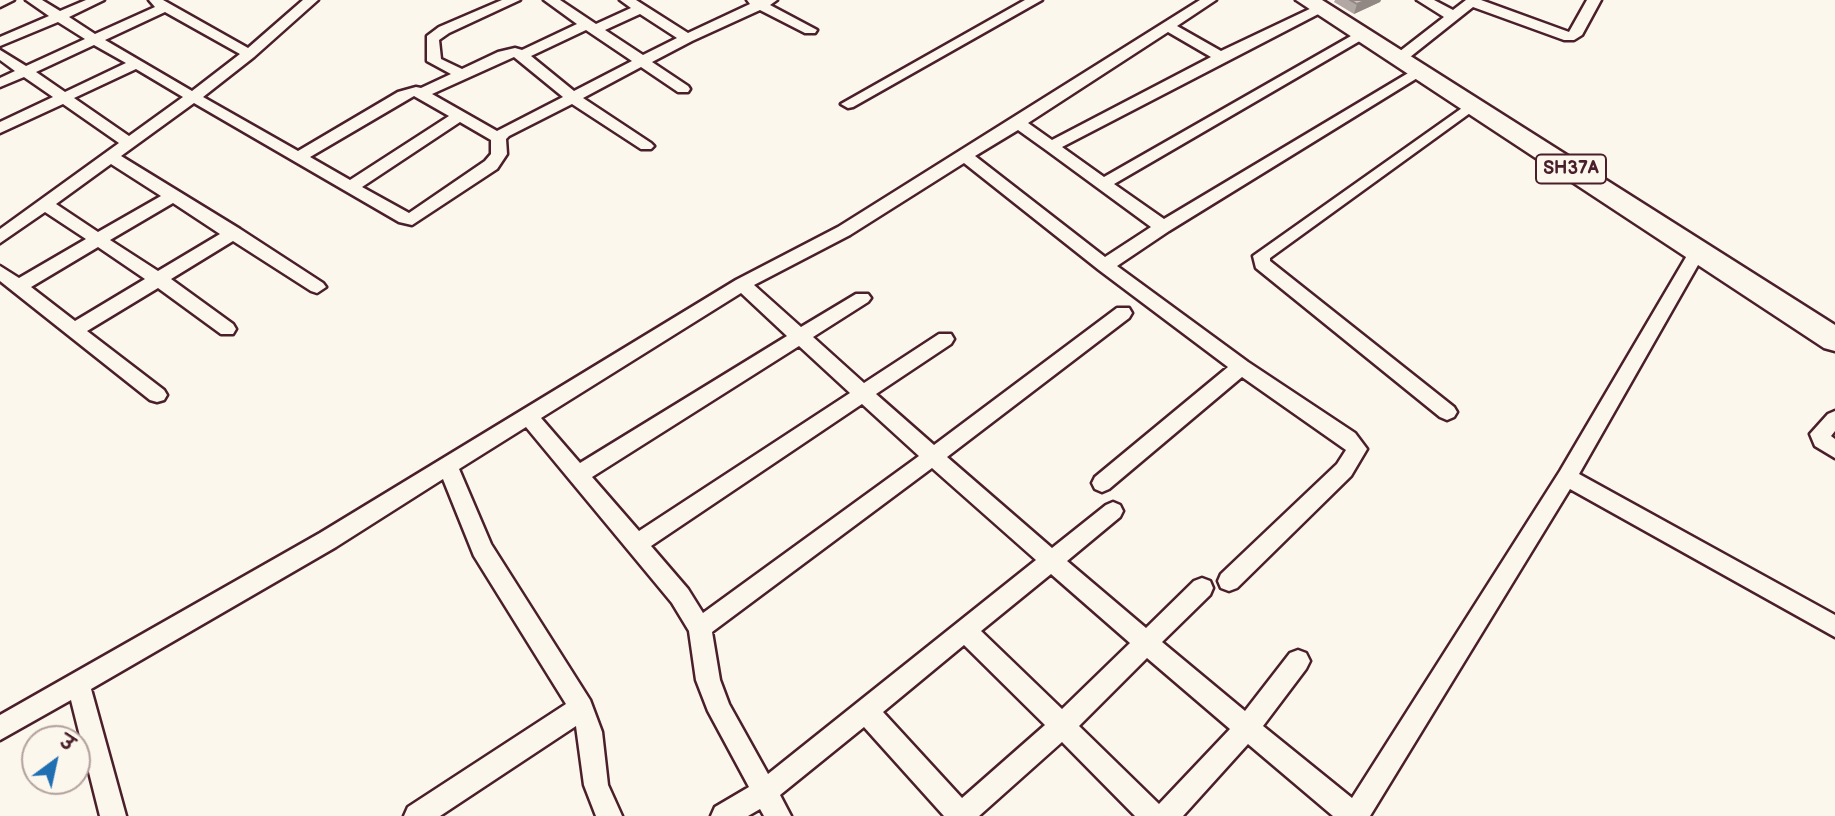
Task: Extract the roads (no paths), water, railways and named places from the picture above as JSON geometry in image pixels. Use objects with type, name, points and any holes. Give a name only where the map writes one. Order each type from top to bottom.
[{"type":"main road","name":"SH37A","points":[[1314,5],[1835,340]]},
{"type":"street","points":[[0,3],[7,0]]},
{"type":"street","points":[[33,0],[94,39],[405,218],[412,219],[491,165],[499,154],[498,138]]},
{"type":"street","points":[[0,42],[97,0]]},
{"type":"street","points":[[0,237],[193,97],[249,54],[311,0]]},
{"type":"street","points":[[462,74],[434,61],[432,39],[444,30],[513,0]]},
{"type":"street","points":[[551,0],[683,89]]},
{"type":"street","points":[[564,9],[584,0]]},
{"type":"street","points":[[627,0],[687,38]]},
{"type":"street","points":[[848,104],[1035,0]]},
{"type":"street","points":[[0,728],[328,540],[742,284],[844,231],[1018,124],[1209,0]]},
{"type":"street","points":[[1424,0],[1453,16]]},
{"type":"street","points":[[1105,266],[1410,65],[1453,16],[1472,1],[1569,37],[1575,35],[1592,3],[1573,0]]},
{"type":"street","points":[[498,138],[572,97],[761,2],[810,30]]},
{"type":"street","points":[[0,83],[94,39],[159,4],[249,54]]},
{"type":"street","points":[[1051,147],[1314,5]]},
{"type":"street","points":[[522,55],[641,9]]},
{"type":"street","points":[[1167,26],[1221,57]]},
{"type":"street","points":[[1103,184],[1363,35]]},
{"type":"street","points":[[422,93],[510,52],[522,55],[572,97],[646,146]]},
{"type":"street","points":[[0,54],[128,142]]},
{"type":"street","points":[[0,128],[138,63]]},
{"type":"street","points":[[299,157],[410,92],[422,93],[498,138]]},
{"type":"street","points":[[1447,412],[1262,264],[1261,256],[1472,105]]},
{"type":"street","points":[[351,187],[459,116]]},
{"type":"street","points":[[1018,124],[1163,227]]},
{"type":"street","points":[[110,156],[317,287]]},
{"type":"street","points":[[965,156],[1105,266],[1241,367],[1348,439],[1357,449],[1344,470],[1229,581]]},
{"type":"street","points":[[18,286],[173,196]]},
{"type":"street","points":[[44,204],[158,279],[227,329]]},
{"type":"street","points":[[76,329],[234,233]]},
{"type":"street","points":[[742,284],[933,457],[1147,644],[1354,816],[1567,477],[1698,251]]},
{"type":"street","points":[[0,272],[157,395]]},
{"type":"street","points":[[578,475],[862,298]]},
{"type":"street","points":[[699,628],[933,457],[1123,313]]},
{"type":"street","points":[[637,544],[945,339]]},
{"type":"street","points":[[1102,483],[1241,367]]},
{"type":"street","points":[[529,417],[680,596],[699,628],[708,680],[720,711],[778,816]]},
{"type":"street","points":[[1835,419],[1820,434],[1822,440],[1835,450]]},
{"type":"street","points":[[448,466],[482,549],[582,708],[590,732],[596,785],[609,816]]},
{"type":"street","points":[[1567,477],[1835,627]]},
{"type":"street","points":[[724,816],[765,792],[1113,511]]},
{"type":"street","points":[[866,711],[960,816],[1062,726],[1202,588]]},
{"type":"street","points":[[966,631],[1153,816]]},
{"type":"street","points":[[1166,816],[1247,728],[1298,661]]},
{"type":"street","points":[[78,684],[113,816]]},
{"type":"street","points":[[417,816],[582,708]]}]
